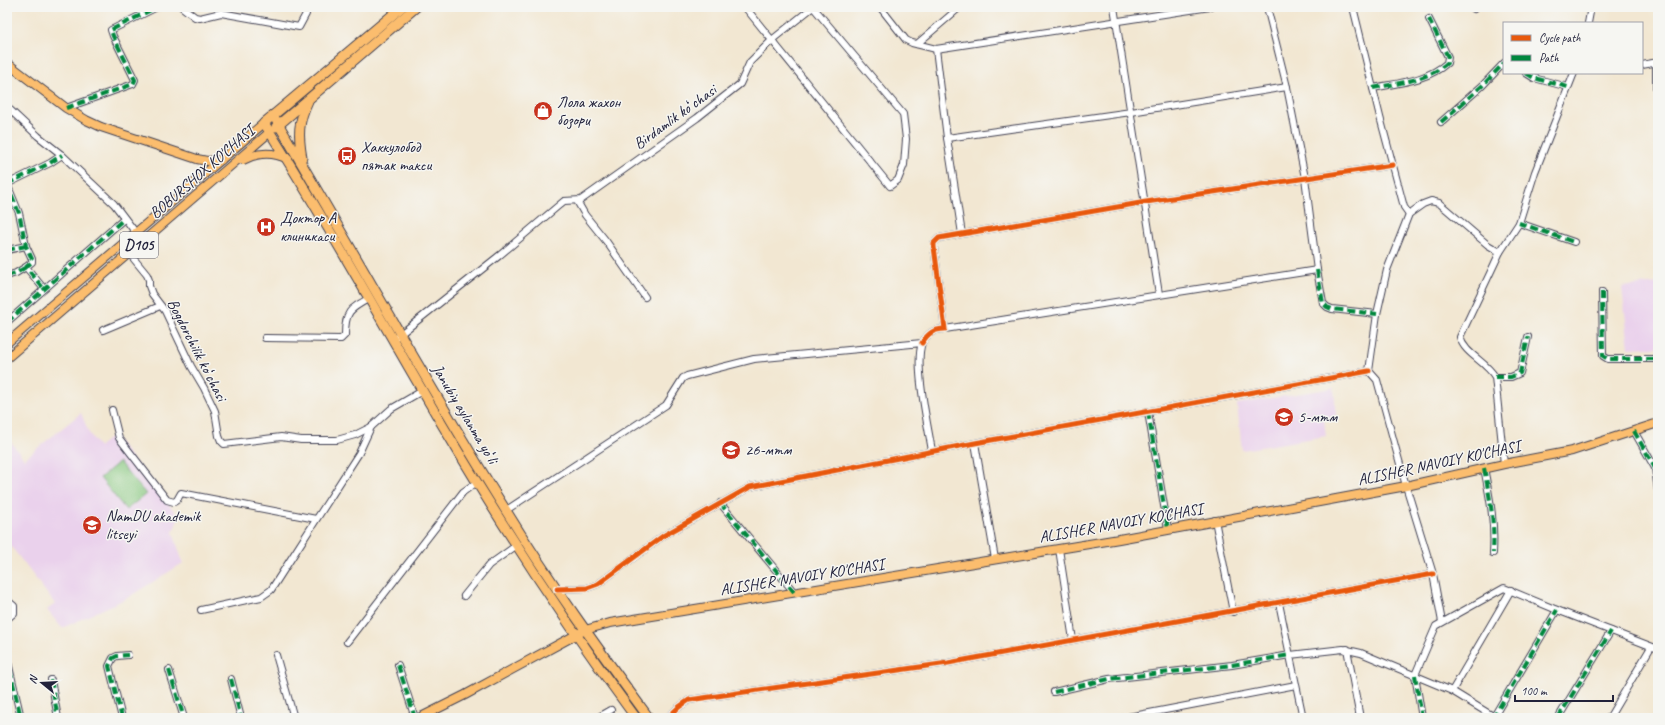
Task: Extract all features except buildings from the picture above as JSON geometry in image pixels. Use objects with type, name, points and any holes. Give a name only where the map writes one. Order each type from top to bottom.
[{"type":"highway","name":"D105","points":[[264,122],[402,7]]},
{"type":"highway","name":"D105","points":[[270,132],[310,96],[416,7]]},
{"type":"highway","points":[[302,163],[298,138],[300,122],[310,96]]},
{"type":"highway","name":"Janubiy aylanma yoʻli","points":[[273,115],[302,163],[396,337],[422,391],[477,482],[517,545],[581,632],[649,718]]},
{"type":"highway","name":"Janubiy aylanma yoʻli","points":[[264,122],[288,159],[370,298],[505,511],[557,589],[581,632],[636,718]]},
{"type":"main road","points":[[7,63],[66,108],[101,127],[197,159],[207,161],[222,160]]},
{"type":"main road","name":"D105","points":[[7,343],[222,160],[264,122]]},
{"type":"main road","name":"BOBURSHOX KO'CHASI","points":[[7,358],[270,132]]},
{"type":"main road","points":[[233,164],[254,155],[267,152],[288,159]]},
{"type":"main road","name":"ALISHER NAVOIY KO'CHASI","points":[[419,718],[465,695],[581,632],[610,623],[1058,549],[1406,486],[1484,468],[1572,451],[1658,423]]},
{"type":"street","points":[[66,108],[133,84],[135,80],[111,30],[157,7]]},
{"type":"street","points":[[182,7],[195,17],[200,18],[221,13],[299,27],[306,14],[302,7]]},
{"type":"street","points":[[745,7],[773,39],[890,186],[894,184],[901,173],[906,154],[903,114],[813,7]]},
{"type":"street","name":"Birdamlik koʻchasi","points":[[396,337],[500,255],[564,201],[581,200],[697,118],[740,84],[750,62],[773,39],[813,7]]},
{"type":"street","points":[[881,7],[906,40],[936,49],[972,45],[1210,7]]},
{"type":"street","points":[[917,44],[960,7]]},
{"type":"street","points":[[1114,7],[1146,202],[1159,294]]},
{"type":"street","points":[[1267,7],[1287,87],[1305,178],[1324,303],[1327,307],[1332,309],[1377,314]]},
{"type":"street","points":[[1354,7],[1373,88],[1404,207],[1409,214]]},
{"type":"street","points":[[1588,22],[1591,7]]},
{"type":"street","points":[[1373,88],[1422,77],[1433,73],[1447,63],[1448,58],[1429,19]]},
{"type":"street","points":[[936,49],[947,138],[962,234]]},
{"type":"street","points":[[1643,65],[1657,62],[1656,102],[1658,125]]},
{"type":"street","points":[[1442,122],[1482,86],[1503,64]]},
{"type":"street","points":[[1528,74],[1534,78],[1568,87]]},
{"type":"street","points":[[1504,464],[1494,376],[1490,369],[1463,346],[1460,337],[1500,252],[1519,223],[1535,172],[1574,74]]},
{"type":"street","points":[[947,138],[1131,112],[1287,87]]},
{"type":"street","points":[[7,107],[38,136],[62,155],[114,204],[136,232]]},
{"type":"street","points":[[7,276],[26,267],[32,260],[26,246],[19,213],[7,184],[50,163],[62,155]]},
{"type":"street","points":[[945,329],[934,243],[939,238],[1146,202],[1393,165]]},
{"type":"street","points":[[577,201],[585,215],[606,241],[645,297]]},
{"type":"street","points":[[1442,622],[1433,574],[1406,486],[1377,380],[1369,371],[1377,314],[1387,270],[1409,214],[1423,204],[1431,202],[1439,203],[1488,245],[1500,252]]},
{"type":"street","points":[[7,322],[124,218]]},
{"type":"street","points":[[1519,223],[1574,242]]},
{"type":"street","points":[[7,250],[26,246]]},
{"type":"street","name":"Bogdorchilik koʻchasi","points":[[129,253],[147,274],[149,286],[164,311],[191,366],[204,388],[215,411],[219,436],[224,444],[281,437],[301,440],[337,440],[355,435],[371,427],[391,409],[422,391]]},
{"type":"street","points":[[26,267],[44,289]]},
{"type":"street","points":[[932,452],[922,392],[920,350],[922,343],[930,332],[937,329],[945,329],[1318,270]]},
{"type":"street","points":[[1602,292],[1603,356],[1608,359],[1658,359]]},
{"type":"street","points":[[265,338],[341,339],[345,335],[346,317],[348,312],[370,298]]},
{"type":"street","points":[[103,330],[160,306]]},
{"type":"street","points":[[1494,376],[1512,377],[1520,373],[1528,337]]},
{"type":"street","points":[[505,511],[666,405],[680,382],[687,376],[754,359],[922,343]]},
{"type":"street","points":[[557,589],[587,588],[598,584],[663,536],[750,486],[1369,371]]},
{"type":"street","points":[[112,410],[119,438],[167,500],[174,502],[181,493],[316,519]]},
{"type":"street","points":[[1148,412],[1168,529]]},
{"type":"street","points":[[201,610],[261,597],[268,592],[359,453],[371,427]]},
{"type":"street","points":[[1634,431],[1655,468],[1658,491]]},
{"type":"street","points":[[975,443],[995,559]]},
{"type":"street","points":[[1484,468],[1494,531],[1492,553]]},
{"type":"street","points":[[347,642],[463,492],[477,482]]},
{"type":"street","points":[[720,503],[794,592]]},
{"type":"street","points":[[1215,520],[1233,612]]},
{"type":"street","points":[[464,596],[489,565],[517,545]]},
{"type":"street","points":[[1058,549],[1073,640]]},
{"type":"street","points":[[667,718],[689,700],[948,663],[1233,612],[1433,574]]},
{"type":"street","points":[[1422,718],[1415,675],[1436,626],[1504,588],[1658,649]]},
{"type":"street","points":[[1452,691],[1511,590]]},
{"type":"street","points":[[7,600],[14,606],[14,613],[7,619]]},
{"type":"street","points":[[1279,603],[1303,718]]},
{"type":"street","points":[[1054,692],[1109,679],[1232,665],[1339,648],[1361,653],[1452,691],[1494,718],[1557,610]]},
{"type":"street","points":[[1558,718],[1611,631]]},
{"type":"street","points":[[1609,718],[1651,647]]},
{"type":"street","points":[[1347,649],[1360,718]]},
{"type":"street","points":[[122,718],[109,666],[113,658],[128,655]]},
{"type":"street","points":[[276,655],[294,718]]},
{"type":"street","points":[[7,658],[21,718]]},
{"type":"street","points":[[398,665],[415,718]]},
{"type":"street","points":[[170,670],[184,718]]},
{"type":"street","points":[[231,679],[241,718]]},
{"type":"street","points":[[51,680],[58,718]]},
{"type":"street","points":[[1126,718],[1296,685]]},
{"type":"street","points":[[597,718],[611,710]]},
{"type":"shaded area","points":[[1658,283],[1658,347],[1629,348],[1622,287]]},
{"type":"shaded area","name":"5-мтм","points":[[1334,388],[1336,415],[1324,420],[1326,436],[1242,450],[1237,404]]},
{"type":"shaded area","name":"NamDU akademik litseyi","points":[[81,413],[89,433],[99,447],[113,435],[179,517],[173,532],[183,563],[127,598],[62,628],[47,610],[55,604],[7,541],[7,437],[24,459]]},
{"type":"green space","points":[[119,462],[146,494],[126,510],[100,478]]},
{"type":"marked path","points":[[66,108],[133,84],[135,80],[111,30],[157,7]]},
{"type":"marked path","points":[[1373,88],[1421,78],[1431,74],[1447,63],[1448,57],[1429,19]]},
{"type":"marked path","points":[[1441,122],[1482,86],[1503,64]]},
{"type":"marked path","points":[[1528,74],[1534,78],[1568,87]]},
{"type":"marked path","points":[[7,184],[50,163],[62,155]]},
{"type":"marked path","points":[[7,184],[19,213],[26,246],[32,259],[32,262],[26,267],[44,289]]},
{"type":"marked path","points":[[7,322],[124,219]]},
{"type":"marked path","points":[[1519,223],[1574,242]]},
{"type":"marked path","points":[[7,250],[26,246]]},
{"type":"marked path","points":[[7,276],[26,267]]},
{"type":"marked path","points":[[1317,270],[1323,303],[1327,307],[1332,309],[1377,314]]},
{"type":"marked path","points":[[1602,292],[1603,356],[1608,359],[1658,359]]},
{"type":"marked path","points":[[1495,377],[1511,377],[1520,373],[1528,337]]},
{"type":"marked path","points":[[1148,412],[1168,529]]},
{"type":"marked path","points":[[1634,431],[1655,468],[1658,491]]},
{"type":"marked path","points":[[1484,468],[1493,521],[1493,553]]},
{"type":"marked path","points":[[720,503],[794,592]]},
{"type":"marked path","points":[[1493,718],[1557,610]]},
{"type":"marked path","points":[[1558,718],[1611,631]]},
{"type":"marked path","points":[[122,718],[109,666],[113,658],[128,655]]},
{"type":"marked path","points":[[1054,692],[1109,679],[1232,665],[1290,655]]},
{"type":"marked path","points":[[7,658],[21,718]]},
{"type":"marked path","points":[[398,665],[415,718]]},
{"type":"marked path","points":[[169,670],[184,718]]},
{"type":"marked path","points":[[1415,675],[1422,718]]},
{"type":"marked path","points":[[231,679],[241,718]]},
{"type":"marked path","points":[[51,680],[58,718]]},
{"type":"cycle path","points":[[922,343],[932,332],[945,329],[934,247],[934,243],[939,238],[1146,202],[1393,165]]},
{"type":"cycle path","points":[[557,589],[587,588],[598,584],[663,536],[750,487],[975,443],[1369,371]]},
{"type":"cycle path","points":[[667,718],[689,700],[948,663],[1433,574]]},
{"type":"place","name":"Лола жахон бозори","points":[[543,111]]},
{"type":"place","name":"Хаккулобод пятак такси","points":[[347,156]]},
{"type":"place","name":"Доктор А клиникаси","points":[[266,227]]},
{"type":"place","name":"5-мтм","points":[[1284,417]]},
{"type":"place","name":"26-мтм","points":[[731,450]]},
{"type":"place","name":"NamDU akademik litseyi","points":[[92,525]]}]
